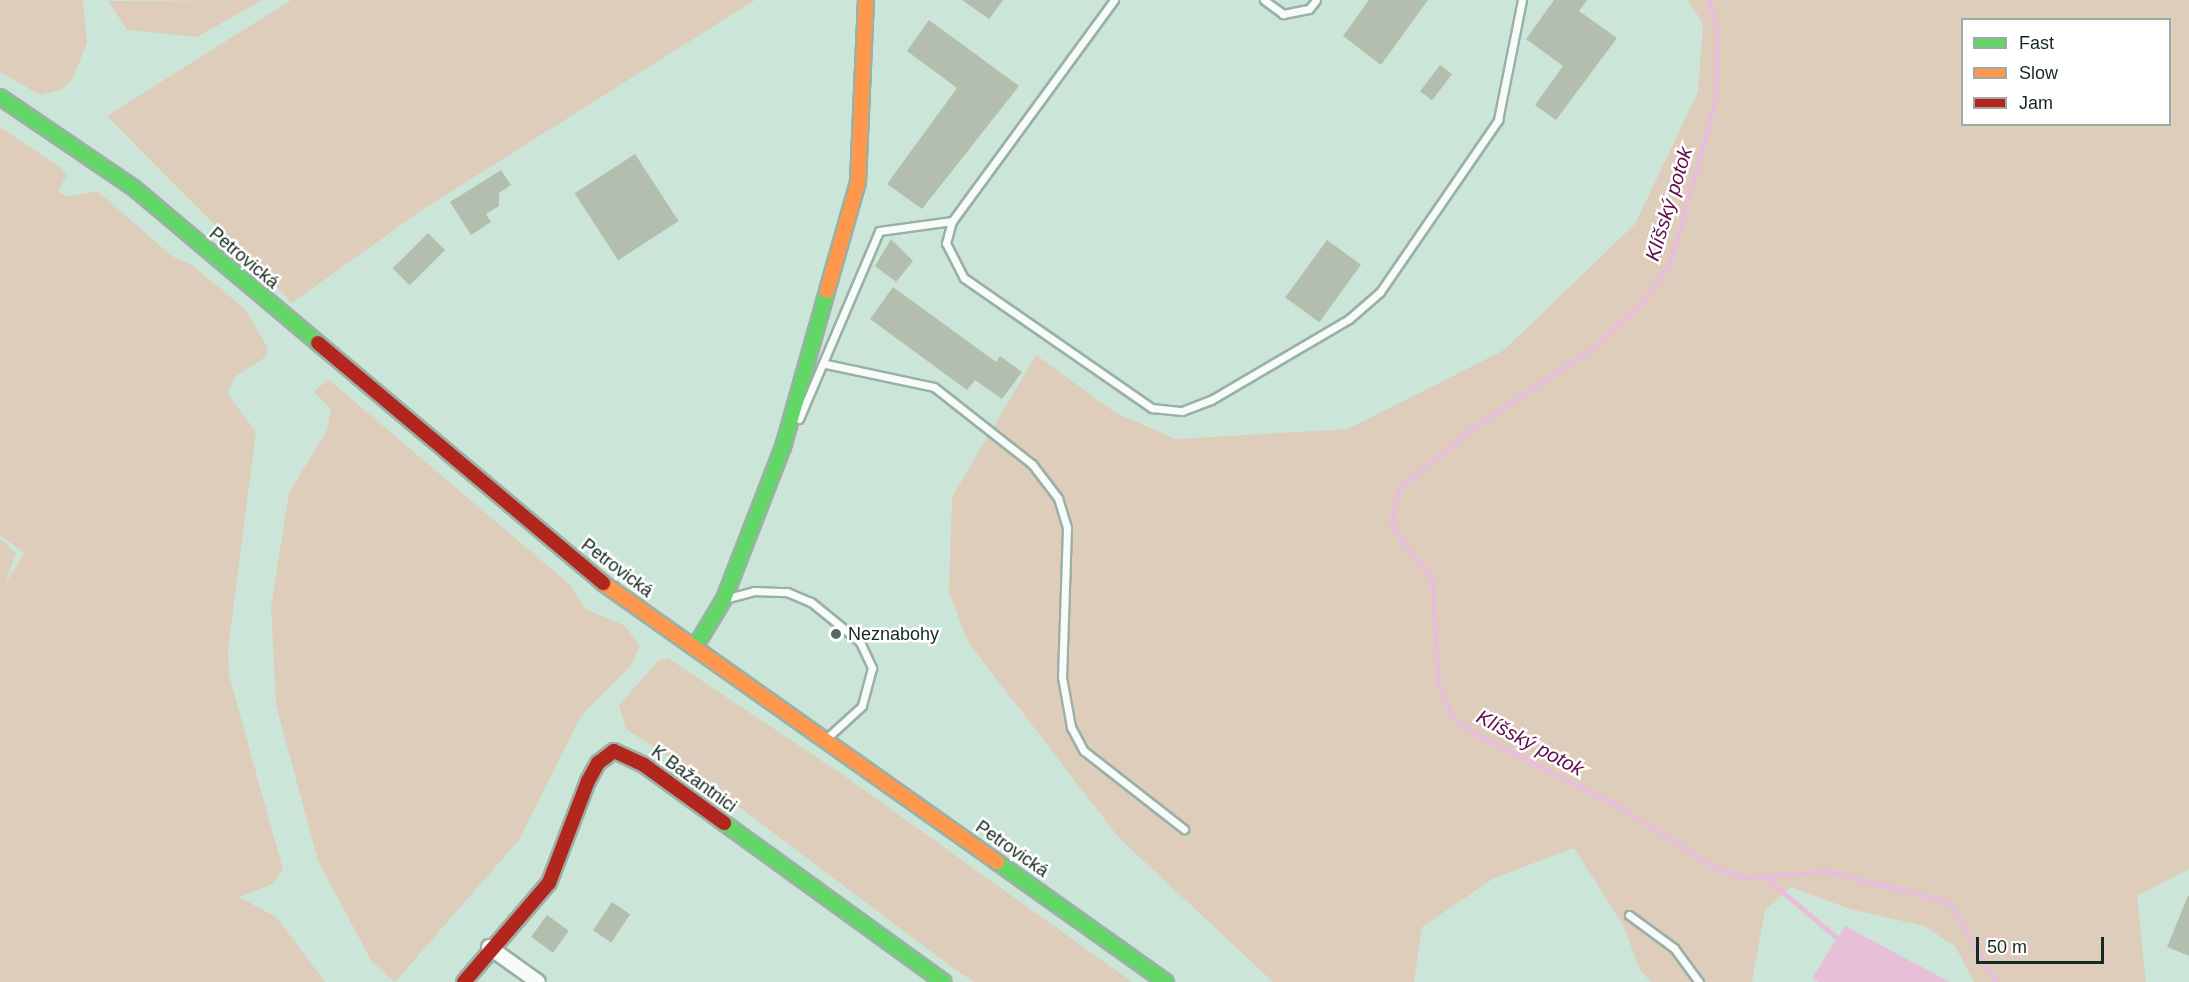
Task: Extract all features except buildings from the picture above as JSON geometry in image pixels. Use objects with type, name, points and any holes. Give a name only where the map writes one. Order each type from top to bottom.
[{"type":"main road","points":[[695,647],[724,599],[783,447],[858,182],[866,0]]},
{"type":"main road","name":"Petrovická","points":[[0,97],[75,145],[134,188],[594,576],[1166,982]]},
{"type":"main road","name":"K Bažantnici","points":[[464,982],[489,947],[549,883],[588,781],[607,754],[620,752],[944,982]]},
{"type":"street","points":[[489,947],[538,982]]},
{"type":"lane","points":[[1114,0],[951,221],[946,243],[974,285],[1152,408],[1182,411],[1211,400],[1349,319],[1380,292],[1498,120],[1522,0]]},
{"type":"lane","points":[[1264,0],[1283,14],[1309,9],[1316,0]]},
{"type":"lane","points":[[783,447],[826,364],[879,231],[951,221]]},
{"type":"lane","points":[[826,364],[934,387],[1038,472],[1058,498],[1067,528],[1062,677],[1071,727],[1084,751],[1184,829]]},
{"type":"lane","points":[[724,599],[754,591],[787,592],[811,602],[860,642],[872,668],[862,706],[825,740]]},
{"type":"lane","points":[[1629,915],[1674,948],[1699,982]]},
{"type":"shaded area","points":[[0,0],[83,0],[87,43],[72,80],[61,90],[40,95],[0,72]]},
{"type":"shaded area","points":[[262,0],[197,37],[127,30],[108,1]]},
{"type":"shaded area","points":[[291,0],[755,0],[422,210],[292,303],[107,116]]},
{"type":"shaded area","points":[[1688,0],[2189,0],[2189,869],[2137,896],[2146,982],[1974,982],[1955,946],[1924,926],[1850,909],[1791,887],[1765,910],[1752,982],[1651,982],[1640,970],[1623,925],[1574,848],[1494,878],[1422,927],[1414,982],[1273,982],[1119,838],[968,642],[949,592],[952,497],[1036,355],[1116,413],[1176,439],[1348,429],[1504,350],[1635,224],[1698,92],[1703,24]]},
{"type":"shaded area","points":[[0,127],[60,167],[67,175],[58,191],[67,197],[97,191],[172,256],[193,266],[245,309],[267,346],[267,356],[236,376],[227,393],[256,432],[228,650],[229,675],[283,870],[272,884],[239,897],[276,917],[325,982],[0,982],[0,539],[16,553],[4,586],[24,553],[0,535]]},
{"type":"shaded area","points":[[328,379],[569,584],[586,609],[625,626],[640,646],[630,667],[581,716],[519,840],[395,982],[372,962],[318,861],[276,705],[271,607],[289,493],[327,430],[331,409],[314,392]]},
{"type":"shaded area","points":[[668,658],[846,777],[1132,982],[974,982],[950,966],[701,778],[626,729],[619,705],[658,661]]},
{"type":"shaded area","points":[[1845,926],[1950,982],[1819,982],[1812,978]]},
{"type":"waterway","name":"Klíšský potok","points":[[1709,0],[1717,32],[1716,98],[1670,264],[1643,301],[1593,348],[1473,428],[1398,489],[1391,526],[1432,579],[1438,683],[1452,716],[1477,735],[1616,805],[1716,868],[1747,878],[1826,871],[1949,902],[1996,982]]},
{"type":"waterway","points":[[1764,876],[1843,943]]},
{"type":"traffic: fast","points":[[0,97],[134,188],[318,343]]},
{"type":"traffic: fast","points":[[695,647],[724,599],[783,447],[827,291]]},
{"type":"traffic: fast","points":[[724,823],[944,982]]},
{"type":"traffic: fast","points":[[997,862],[1166,982]]},
{"type":"traffic: slow","points":[[827,291],[858,182],[866,0]]},
{"type":"traffic: slow","points":[[603,583],[997,862]]},
{"type":"traffic: jam","points":[[318,343],[603,583]]},
{"type":"traffic: jam","points":[[464,982],[549,883],[588,781],[598,763],[614,751],[644,765],[724,823]]},
{"type":"place","name":"Neznabohy","points":[[836,634]]}]
